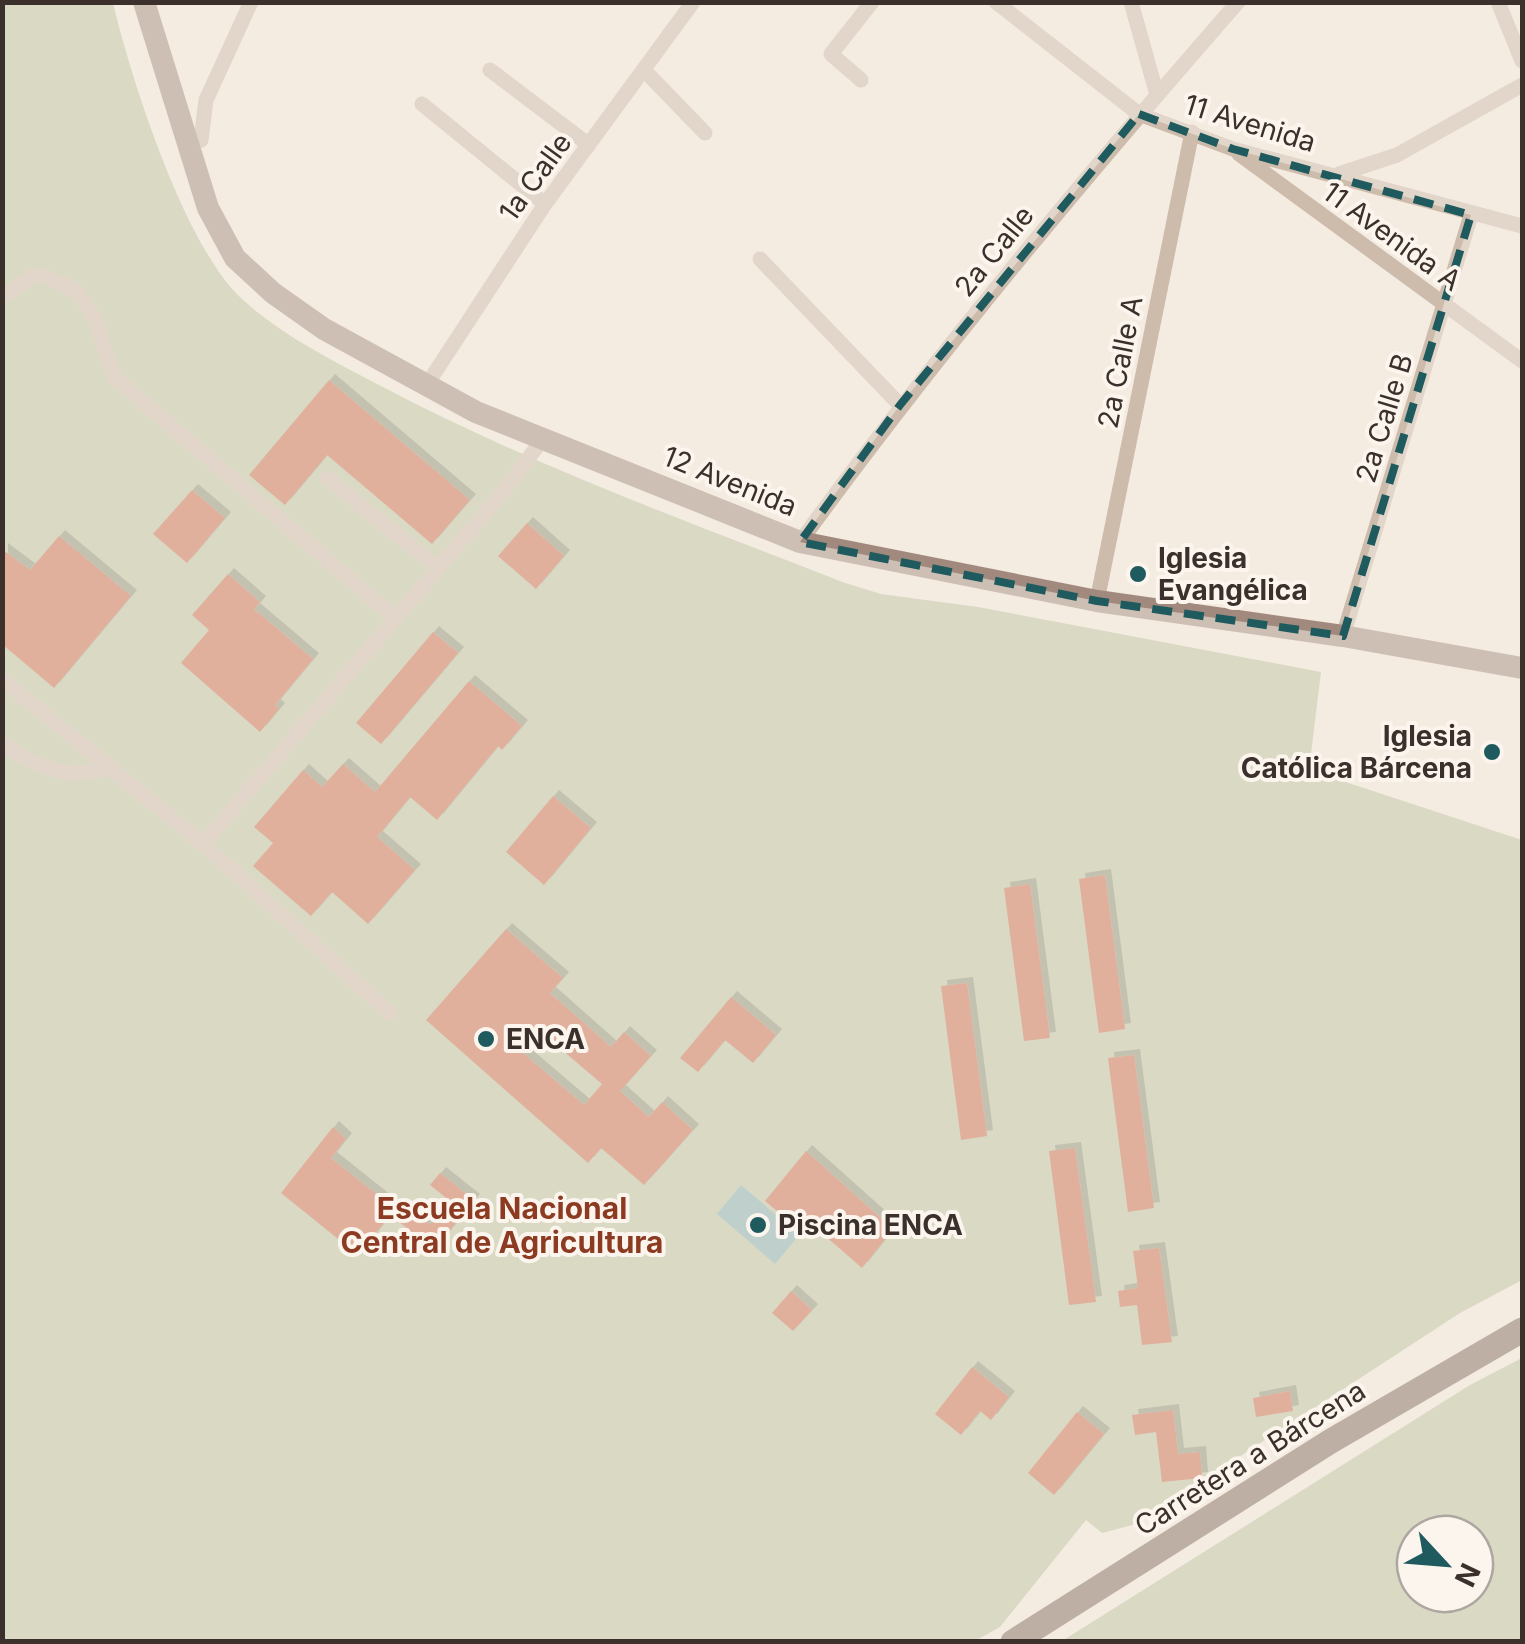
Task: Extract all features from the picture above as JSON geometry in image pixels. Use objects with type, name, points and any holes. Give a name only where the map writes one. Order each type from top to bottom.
[{"type":"main road","name":"12 Avenida","points":[[144,2],[208,208],[236,258],[273,293],[324,329],[426,386],[542,439],[800,542],[1097,601],[1343,636],[1522,668]]},
{"type":"main road","name":"Carretera a Bárcena","points":[[1013,1642],[1331,1441],[1522,1330]]},
{"type":"street","points":[[188,145],[201,140],[206,100],[251,2]]},
{"type":"street","name":"1a Calle","points":[[426,386],[545,204],[693,2]]},
{"type":"street","points":[[861,80],[831,52],[872,2]]},
{"type":"street","name":"11 Avenida","points":[[996,2],[1139,114],[1233,150],[1522,226]]},
{"type":"street","points":[[1131,2],[1157,94]]},
{"type":"street","name":"2a Calle","points":[[800,542],[900,405],[1139,114],[1238,2]]},
{"type":"street","points":[[1498,2],[1522,61]]},
{"type":"street","points":[[490,70],[589,145]]},
{"type":"street","points":[[644,70],[705,132]]},
{"type":"street","points":[[1336,175],[1398,155],[1522,86]]},
{"type":"street","points":[[422,104],[545,204]]},
{"type":"street","name":"2a Calle A","points":[[1097,601],[1192,132]]},
{"type":"street","name":"11 Avenida A","points":[[1233,150],[1522,361]]},
{"type":"street","name":"2a Calle B","points":[[1343,636],[1471,215]]},
{"type":"street","points":[[760,259],[900,405]]},
{"type":"street","points":[[2,298],[31,276],[44,275],[75,290],[95,318],[108,368],[122,384],[395,618]]},
{"type":"street","points":[[204,844],[542,439]]},
{"type":"street","points":[[328,478],[438,568]]},
{"type":"street","points":[[2,680],[204,844],[390,1014]]},
{"type":"street","points":[[2,744],[48,770],[95,773],[110,767]]},
{"type":"highlighted area","points":[[1139,114],[1233,149],[1471,215],[1343,636],[1097,601],[800,542],[900,405]]},
{"type":"green space","points":[[3,3],[113,3],[163,160],[200,242],[242,299],[274,325],[328,358],[553,467],[845,583],[881,594],[978,607],[1321,672],[1309,770],[1522,840],[1522,1280],[1460,1313],[1136,1524],[1102,1533],[1086,1520],[1000,1627],[975,1641],[3,1642]]},
{"type":"green space","points":[[1522,1358],[1522,1641],[1062,1641],[1470,1385]]},
{"type":"water","name":"Piscina ENCA","points":[[741,1185],[799,1235],[775,1264],[717,1214]]},
{"type":"building","points":[[329,380],[470,500],[432,544],[327,455],[285,505],[249,475]]},
{"type":"building","points":[[192,490],[225,518],[187,563],[153,534]]},
{"type":"building","points":[[527,523],[564,556],[536,589],[498,556]]},
{"type":"building","points":[[59,536],[131,596],[54,688],[2,644],[2,549],[30,570]]},
{"type":"building","points":[[228,574],[260,602],[254,609],[313,659],[275,705],[279,709],[260,732],[181,663],[209,630],[192,615]]},
{"type":"building","points":[[433,632],[458,653],[381,744],[356,723]]},
{"type":"building","points":[[469,681],[522,726],[502,750],[498,746],[437,820],[410,797],[377,837],[415,870],[368,924],[332,892],[311,916],[253,866],[273,843],[254,827],[303,770],[322,787],[343,764],[375,792]]},
{"type":"building","points":[[553,796],[591,828],[544,885],[506,852]]},
{"type":"building","points":[[1105,875],[1125,1029],[1099,1033],[1079,879]]},
{"type":"building","points":[[1030,884],[1050,1038],[1024,1041],[1004,888]]},
{"type":"building","name":"ENCA","points":[[506,929],[563,978],[550,993],[611,1047],[624,1032],[651,1056],[620,1091],[649,1117],[662,1102],[693,1130],[644,1185],[601,1148],[588,1163],[426,1020]],"holes":[[[535,1027],[602,1084],[584,1105],[517,1048]]]},
{"type":"building","points":[[967,983],[987,1136],[961,1140],[941,986]]},
{"type":"building","points":[[731,997],[776,1035],[753,1063],[725,1040],[698,1072],[680,1058]]},
{"type":"building","points":[[1134,1055],[1154,1208],[1128,1212],[1108,1058]]},
{"type":"building","points":[[333,1127],[346,1139],[331,1158],[395,1209],[358,1255],[281,1193]]},
{"type":"building","points":[[1075,1148],[1096,1302],[1069,1305],[1049,1151]]},
{"type":"building","points":[[806,1151],[893,1229],[862,1268],[816,1228],[808,1237],[765,1201]]},
{"type":"building","points":[[440,1173],[474,1200],[434,1250],[397,1220],[407,1207],[430,1225],[450,1201],[430,1185]]},
{"type":"building","points":[[1159,1248],[1172,1342],[1142,1345],[1137,1305],[1120,1307],[1118,1291],[1138,1288],[1133,1251]]},
{"type":"building","points":[[791,1291],[812,1310],[793,1331],[772,1313]]},
{"type":"building","points":[[972,1367],[1009,1397],[991,1420],[980,1411],[961,1435],[935,1414]]},
{"type":"building","points":[[1290,1391],[1293,1411],[1256,1417],[1253,1398]]},
{"type":"building","points":[[1173,1410],[1178,1454],[1200,1452],[1202,1478],[1162,1482],[1156,1432],[1135,1435],[1132,1415]]},
{"type":"building","points":[[1077,1412],[1104,1434],[1054,1495],[1028,1473]]},
{"type":"place","name":"Iglesia Evangélica","points":[[1138,574]]},
{"type":"place","name":"Iglesia Católica Bárcena","points":[[1492,752]]},
{"type":"place","name":"ENCA","points":[[486,1039]]},
{"type":"place","name":"Piscina ENCA","points":[[758,1225]]},
{"type":"district","name":"Escuela Nacional Central de Agricultura","points":[[502,1226]]}]
